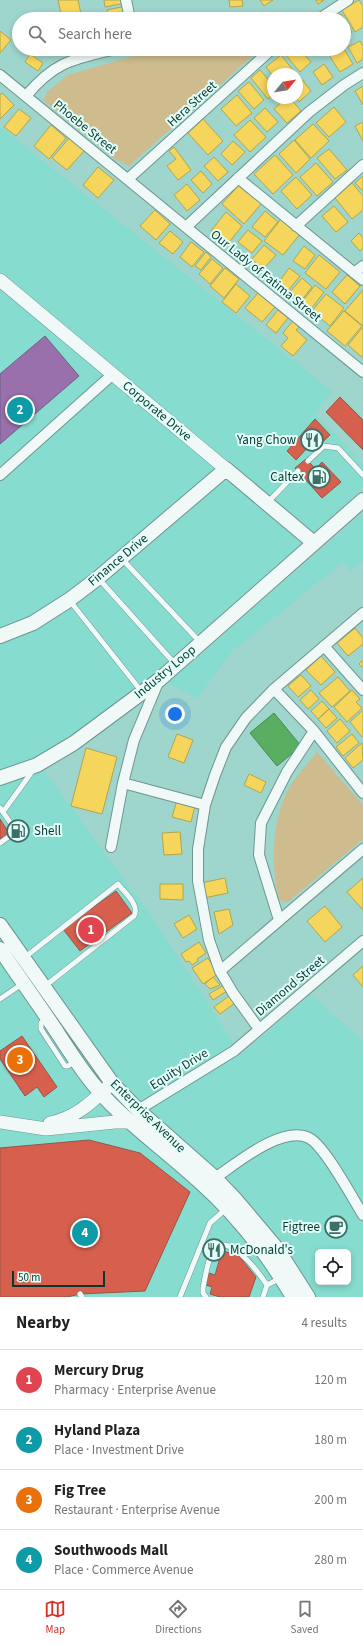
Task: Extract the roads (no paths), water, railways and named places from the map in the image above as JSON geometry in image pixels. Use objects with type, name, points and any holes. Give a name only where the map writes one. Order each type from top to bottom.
[{"type":"main road","name":"Corporate Drive","points":[[226,469],[314,543]]},
{"type":"main road","name":"Finance Drive","points":[[0,636],[33,623],[69,600],[121,559],[226,469]]},
{"type":"main road","name":"Industry Loop","points":[[0,778],[37,765],[74,743],[159,680],[363,500]]},
{"type":"main road","name":"Enterprise Avenue","points":[[0,925],[43,988],[112,1083],[138,1110],[215,1178],[259,1226],[278,1250],[308,1297]]},
{"type":"main road","name":"Enterprise Avenue","points":[[0,949],[101,1094],[130,1122],[202,1183],[227,1209],[249,1233],[282,1277],[294,1297]]},
{"type":"street","points":[[126,0],[129,12]]},
{"type":"street","points":[[330,12],[348,0]]},
{"type":"street","points":[[26,96],[38,82],[60,65],[88,56]]},
{"type":"street","name":"Hera Street","points":[[128,179],[264,56]]},
{"type":"street","points":[[186,227],[309,112],[344,85],[363,73]]},
{"type":"street","name":"Phoebe Street","points":[[0,75],[153,200]]},
{"type":"street","points":[[296,226],[363,165]]},
{"type":"street","points":[[238,178],[363,280]]},
{"type":"street","name":"Our Lady of Fatima Street","points":[[153,200],[363,372]]},
{"type":"street","points":[[354,273],[363,266]]},
{"type":"street","name":"Corporate Drive","points":[[0,280],[226,469]]},
{"type":"street","points":[[0,475],[113,374]]},
{"type":"street","points":[[259,1029],[233,993],[220,971],[210,940],[198,881],[198,849],[205,805],[226,747],[246,718],[274,689],[363,613]]},
{"type":"street","points":[[324,646],[363,690]]},
{"type":"street","points":[[111,847],[123,784],[134,740],[159,680]]},
{"type":"street","points":[[274,689],[314,731],[363,793]]},
{"type":"street","points":[[279,920],[259,855],[262,823],[287,772],[314,731]]},
{"type":"street","points":[[123,784],[205,805]]},
{"type":"street","points":[[220,971],[363,849]]},
{"type":"street","name":"Diamond Street","points":[[234,1051],[363,941]]},
{"type":"street","name":"Equity Drive","points":[[138,1110],[234,1051]]},
{"type":"street","points":[[33,1128],[66,1119],[86,1107],[112,1083]]},
{"type":"street","points":[[0,1122],[46,1129],[115,1122],[130,1122]]},
{"type":"street","points":[[215,1178],[259,1149],[284,1136],[297,1135],[310,1138],[320,1148],[363,1216]]},
{"type":"lane","points":[[308,461],[324,446],[332,446],[338,448],[363,474]]},
{"type":"lane","points":[[266,504],[273,495],[298,472]]},
{"type":"lane","points":[[121,559],[200,643]]},
{"type":"lane","points":[[98,578],[176,665]]},
{"type":"lane","points":[[69,600],[142,692]]},
{"type":"lane","points":[[0,843],[14,833],[14,828],[1,810],[37,765]]},
{"type":"lane","points":[[23,958],[118,884],[136,906],[134,916],[43,988]]},
{"type":"lane","points":[[0,999],[23,984]]},
{"type":"lane","points":[[180,1297],[210,1224],[227,1209]]},
{"type":"lane","points":[[206,1297],[203,1293],[203,1288],[211,1254],[216,1248],[222,1245],[228,1245],[237,1250],[260,1274],[267,1284]]},
{"type":"lane","points":[[263,1297],[267,1284],[282,1277]]},
{"type":"place","name":"Hyland Plaza","points":[[20,410]]},
{"type":"place","name":"Yang Chow","points":[[312,440]]},
{"type":"place","name":"Caltex","points":[[319,477]]},
{"type":"place","name":"Shell","points":[[18,831]]},
{"type":"place","name":"Mercury Drug","points":[[91,930]]},
{"type":"place","name":"Fig Tree","points":[[20,1060]]},
{"type":"place","name":"Figtree","points":[[336,1227]]},
{"type":"place","name":"Southwoods Mall","points":[[85,1233]]},
{"type":"place","name":"McDonald's","points":[[214,1250]]}]
